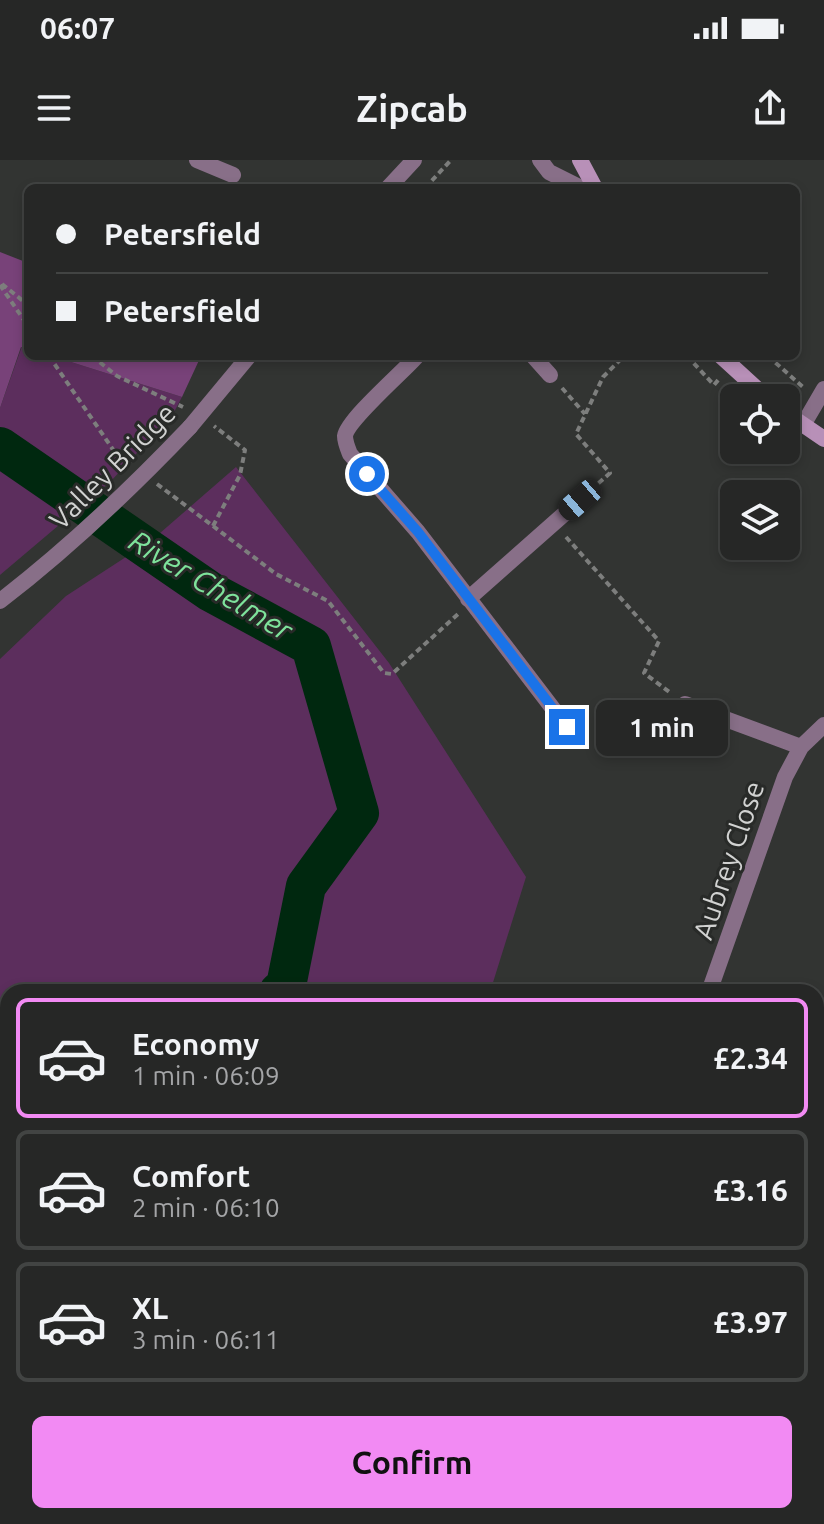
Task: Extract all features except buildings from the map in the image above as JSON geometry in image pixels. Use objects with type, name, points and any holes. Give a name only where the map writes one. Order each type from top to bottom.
[{"type":"main road","points":[[580,160],[593,184]]},
{"type":"main road","points":[[725,360],[752,384]]},
{"type":"main road","points":[[800,423],[824,439]]},
{"type":"street","points":[[197,160],[233,175]]},
{"type":"street","points":[[392,184],[414,160]]},
{"type":"street","points":[[540,160],[549,172],[573,184]]},
{"type":"street","name":"Valley Bridge","points":[[0,601],[51,561],[126,494],[195,421],[246,360]]},
{"type":"street","points":[[413,360],[355,418],[345,436],[346,445],[350,454],[418,532],[567,727]]},
{"type":"street","points":[[537,360],[550,375]]},
{"type":"street","points":[[803,425],[821,394]]},
{"type":"street","points":[[468,599],[580,500]]},
{"type":"street","points":[[685,704],[801,747]]},
{"type":"street","name":"Aubrey Close","points":[[712,984],[785,777],[801,747],[824,725]]},
{"type":"path","points":[[429,184],[451,160]]},
{"type":"path","points":[[0,284],[24,302]]},
{"type":"path","points":[[0,284],[24,320]]},
{"type":"path","points":[[97,360],[117,376],[195,421]]},
{"type":"path","points":[[580,500],[610,473],[576,434],[603,377],[620,360]]},
{"type":"path","points":[[774,360],[821,394]]},
{"type":"path","points":[[550,375],[585,414]]},
{"type":"path","points":[[554,523],[659,641],[644,673],[685,704]]},
{"type":"path","points":[[213,526],[276,574],[328,601],[384,673],[392,674],[460,612],[468,599]]},
{"type":"shaded area","points":[[0,252],[24,261],[24,348],[21,347],[0,408]]},
{"type":"shaded area","points":[[22,346],[24,360],[65,360],[182,397],[173,414],[111,481],[0,575],[0,408]]},
{"type":"shaded area","points":[[65,360],[199,360],[182,397]]},
{"type":"shaded area","points":[[0,433],[128,520],[109,538],[0,468]]},
{"type":"shaded area","points":[[236,467],[389,663],[526,877],[493,984],[0,984],[0,659],[66,596],[152,540]]},
{"type":"pier","points":[[95,495],[131,517],[106,541],[70,516]]},
{"type":"waterway","name":"River Chelmer","points":[[0,447],[211,592],[311,646],[359,813],[306,886],[286,984]]},
{"type":"route","points":[[367,474],[418,532],[567,727]]}]
